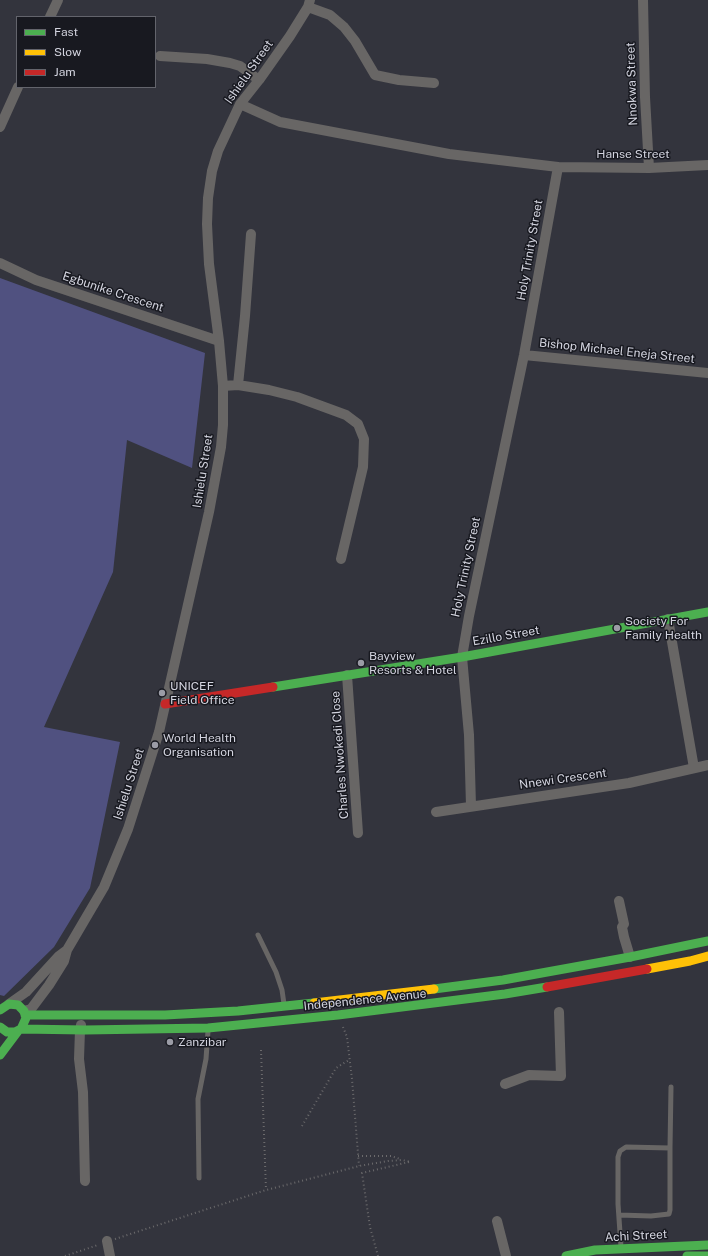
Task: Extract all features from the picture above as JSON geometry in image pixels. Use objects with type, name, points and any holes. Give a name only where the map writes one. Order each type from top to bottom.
[{"type":"main road","name":"Ezillo Street","points":[[165,704],[462,656],[708,612]]},
{"type":"main road","name":"Independence Avenue","points":[[3,1007],[18,1005],[25,1013],[84,1015],[180,1014],[284,1007],[503,980],[708,941]]},
{"type":"main road","points":[[688,946],[690,961]]},
{"type":"main road","name":"Independence Avenue","points":[[0,1027],[7,1032],[12,1033],[20,1030],[208,1028],[338,1015],[505,994],[690,961],[708,956]]},
{"type":"main road","points":[[503,980],[505,994]]},
{"type":"main road","points":[[0,1055],[25,1022],[25,1013]]},
{"type":"main road","name":"Achi Street","points":[[566,1256],[621,1248],[708,1245]]},
{"type":"main road","points":[[687,1256],[708,1256]]},
{"type":"street","points":[[50,16],[58,0]]},
{"type":"street","name":"Nnokwa Street","points":[[643,0],[645,97],[649,168]]},
{"type":"street","points":[[309,3],[330,15],[344,27],[355,41],[375,76],[434,83]]},
{"type":"street","name":"Ishielu Street","points":[[67,950],[104,887],[128,829],[159,732],[187,613],[216,477],[223,424],[223,386],[209,264],[208,224],[210,182],[218,151],[240,104],[290,36],[309,3]]},
{"type":"street","points":[[160,56],[207,59],[230,63],[240,66],[259,80]]},
{"type":"street","points":[[0,126],[18,88]]},
{"type":"street","points":[[240,104],[280,122],[312,129],[449,154],[558,167]]},
{"type":"street","name":"Hanse Street","points":[[558,167],[649,168],[708,165]]},
{"type":"street","name":"Holy Trinity Street","points":[[471,806],[468,735],[462,656],[469,616],[524,355],[558,167]]},
{"type":"street","points":[[238,385],[245,316],[250,234]]},
{"type":"street","name":"Egbunike Crescent","points":[[0,264],[36,280],[219,341]]},
{"type":"street","name":"Bishop Michael Eneja Street","points":[[524,355],[708,373]]},
{"type":"street","points":[[223,386],[238,385],[269,390],[346,415],[358,424],[364,439],[363,467],[341,559]]},
{"type":"street","points":[[668,619],[694,768]]},
{"type":"street","name":"Charles Nwokedi Close","points":[[347,675],[358,833]]},
{"type":"street","name":"Nnewi Crescent","points":[[436,812],[629,783],[708,765]]},
{"type":"street","points":[[619,901],[624,924],[622,927],[630,957]]},
{"type":"street","points":[[3,1007],[26,992],[59,956],[67,950]]},
{"type":"street","points":[[25,1013],[31,1009],[42,996],[60,967],[67,950]]},
{"type":"street","points":[[505,1084],[529,1076],[561,1076],[559,1012]]},
{"type":"street","points":[[84,1015],[80,1030],[78,1059],[84,1092],[85,1181]]},
{"type":"street","points":[[497,1221],[506,1256]]},
{"type":"street","points":[[107,1242],[110,1256]]},
{"type":"lane","points":[[258,935],[276,972],[282,990],[284,1007]]},
{"type":"lane","points":[[199,1178],[198,1099],[206,1060],[208,1028]]},
{"type":"lane","points":[[619,1215],[651,1216],[669,1214],[672,1087]]},
{"type":"lane","points":[[621,1248],[618,1157],[620,1151],[626,1147],[670,1148]]},
{"type":"path","points":[[338,1015],[346,1037],[359,1166]]},
{"type":"path","points":[[261,1050],[266,1190]]},
{"type":"path","points":[[302,1126],[336,1068],[349,1060]]},
{"type":"path","points":[[358,1156],[391,1156],[411,1162],[362,1174],[370,1227],[378,1256]]},
{"type":"path","points":[[65,1256],[266,1190],[359,1166],[402,1160]]},
{"type":"shaded area","points":[[0,278],[205,353],[192,468],[127,440],[113,572],[44,727],[120,742],[90,888],[54,947],[4,996],[0,995]]},
{"type":"traffic: fast","points":[[273,687],[462,657],[708,612]]},
{"type":"traffic: fast","points":[[434,989],[503,980],[708,941]]},
{"type":"traffic: fast","points":[[21,1029],[85,1030],[208,1028],[338,1015],[505,994],[547,987]]},
{"type":"traffic: fast","points":[[25,1015],[165,1015],[238,1011],[314,1003]]},
{"type":"traffic: fast","points":[[0,1010],[9,1004],[18,1005],[24,1011],[26,1018],[21,1029],[15,1032],[7,1032],[0,1027]]},
{"type":"traffic: fast","points":[[0,1055],[18,1031]]},
{"type":"traffic: fast","points":[[566,1256],[595,1250],[708,1245]]},
{"type":"traffic: fast","points":[[687,1256],[708,1256]]},
{"type":"traffic: slow","points":[[647,969],[708,956]]},
{"type":"traffic: slow","points":[[314,1003],[434,989]]},
{"type":"traffic: jam","points":[[165,704],[273,687]]},
{"type":"traffic: jam","points":[[547,987],[647,969]]},
{"type":"place","name":"Society For Family Health","points":[[617,628]]},
{"type":"place","name":"Bayview Resorts & Hotel","points":[[361,663]]},
{"type":"place","name":"UNICEF Field Office","points":[[162,693]]},
{"type":"place","name":"World Health Organisation","points":[[155,745]]},
{"type":"place","name":"Zanzibar","points":[[170,1042]]}]
